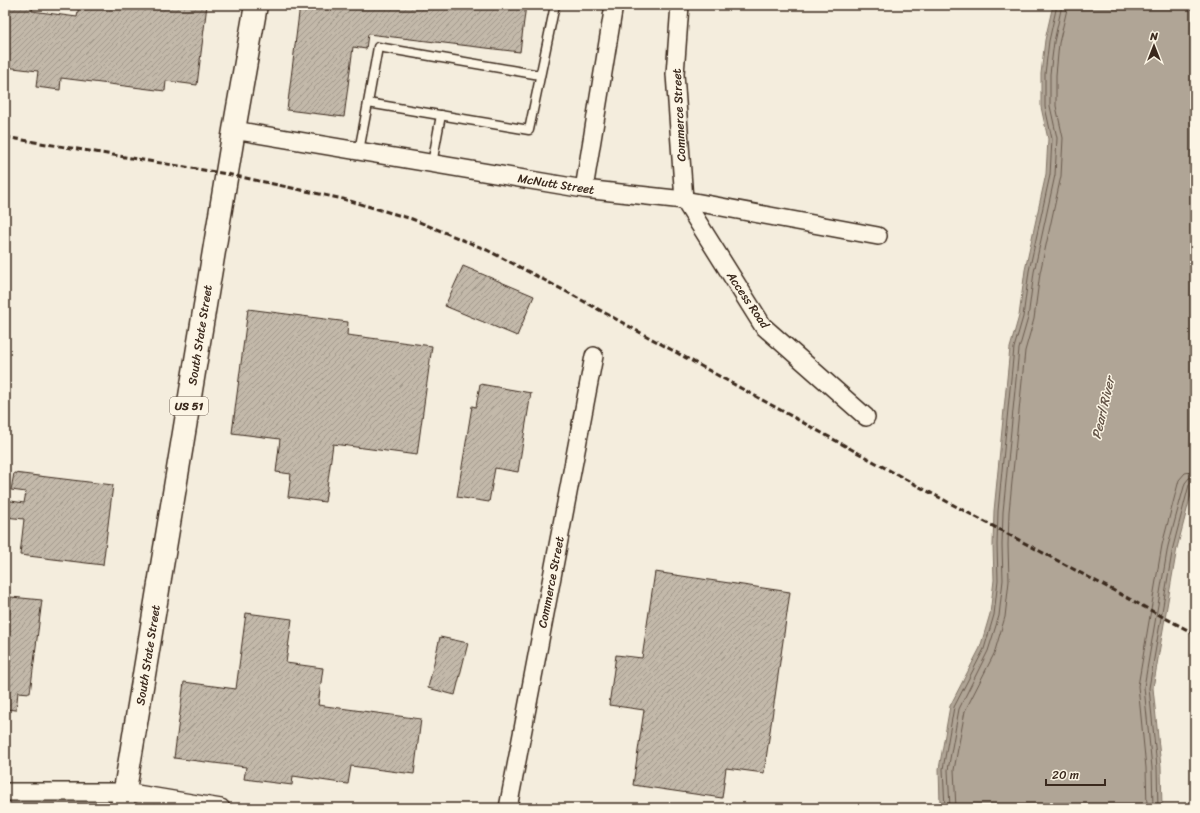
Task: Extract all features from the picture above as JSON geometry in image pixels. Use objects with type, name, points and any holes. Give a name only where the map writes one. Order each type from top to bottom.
[{"type":"main road","name":"South State Street","points":[[124,800],[234,130],[256,5]]},
{"type":"street","points":[[584,190],[614,5]]},
{"type":"street","name":"Commerce Street","points":[[680,5],[675,74],[684,200]]},
{"type":"street","name":"McNutt Street","points":[[234,130],[584,190],[684,200],[878,236]]},
{"type":"street","name":"Access Road","points":[[684,200],[763,326],[866,417]]},
{"type":"street","name":"Commerce Street","points":[[508,808],[594,356]]},
{"type":"street","points":[[5,792],[221,808]]},
{"type":"lane","points":[[368,103],[529,130],[555,5]]},
{"type":"lane","points":[[359,151],[378,47],[540,75]]},
{"type":"lane","points":[[432,164],[441,115]]},
{"type":"water","name":"Pearl River","points":[[1053,5],[1195,5],[1195,479],[1177,548],[1153,688],[1161,767],[1162,808],[941,808],[939,769],[950,706],[980,648],[990,614],[994,580],[994,511],[1010,348],[1019,316],[1025,270],[1046,174],[1048,139],[1041,107],[1041,74],[1045,40]]},
{"type":"building","points":[[5,5],[33,5],[32,11],[77,17],[79,5],[207,5],[197,85],[166,81],[165,91],[61,78],[60,90],[36,87],[38,71],[5,67]]},
{"type":"building","points":[[300,5],[526,5],[520,52],[368,34],[366,49],[353,47],[344,117],[287,110]]},
{"type":"building","points":[[463,266],[534,296],[517,336],[445,306]]},
{"type":"building","points":[[248,309],[348,322],[347,335],[432,346],[417,455],[333,444],[325,502],[288,497],[291,474],[276,472],[280,439],[232,433]]},
{"type":"building","points":[[480,384],[531,393],[518,472],[495,468],[489,502],[457,497],[472,406],[476,407]]},
{"type":"building","points":[[14,473],[113,485],[103,565],[20,555],[24,519],[5,517],[5,500],[24,503],[26,492],[11,490]]},
{"type":"building","points":[[655,572],[790,592],[764,773],[726,768],[722,798],[633,785],[644,710],[609,705],[616,655],[642,658]]},
{"type":"building","points":[[11,597],[42,600],[30,693],[18,692],[16,710],[5,709],[5,644]]},
{"type":"building","points":[[246,613],[292,619],[286,663],[323,668],[318,705],[421,719],[414,774],[351,766],[348,784],[293,776],[292,785],[244,779],[246,767],[174,758],[184,682],[236,689]]},
{"type":"building","points":[[440,637],[468,643],[455,695],[428,688]]},
{"type":"railway","points":[[5,137],[227,174],[343,199],[412,219],[487,250],[567,292],[916,485],[1195,634]]}]
